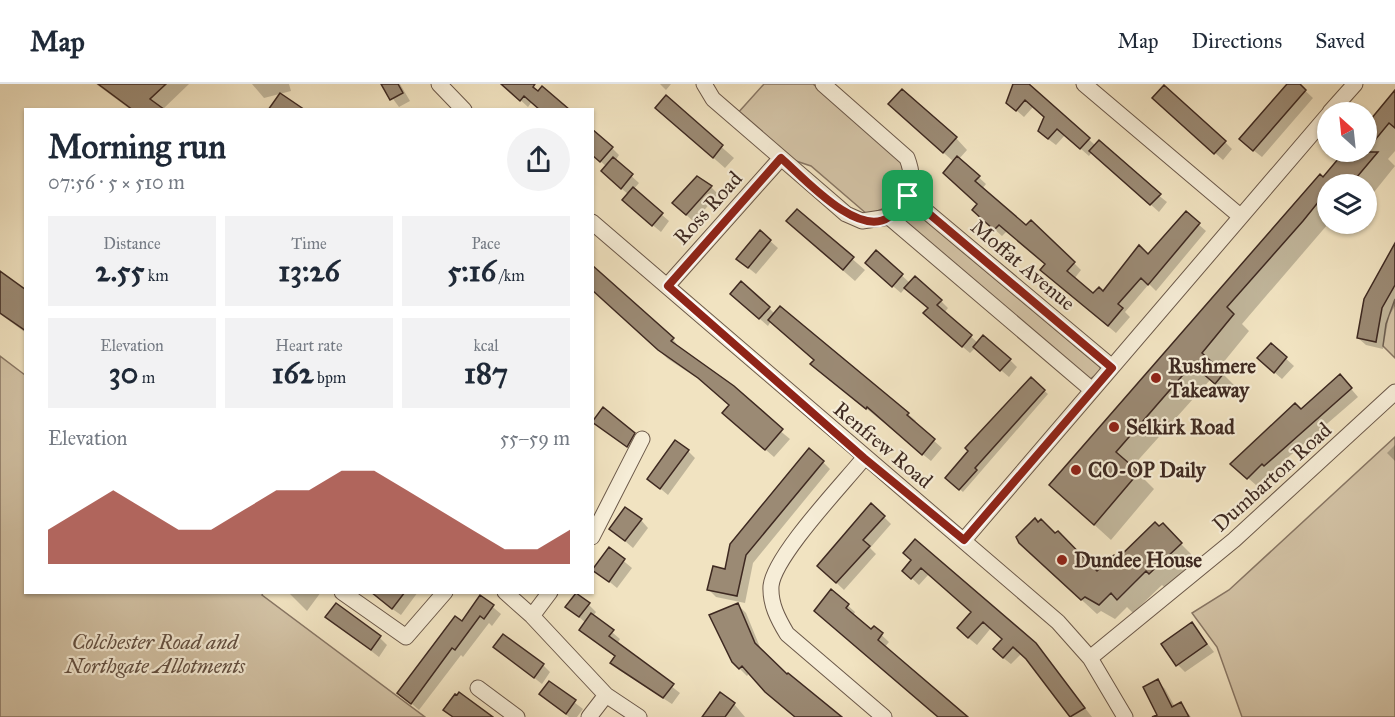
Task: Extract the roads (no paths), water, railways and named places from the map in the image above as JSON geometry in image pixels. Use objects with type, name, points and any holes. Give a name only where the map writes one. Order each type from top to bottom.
[{"type":"street","points":[[439,84],[462,108]]},
{"type":"street","points":[[704,84],[713,99],[846,214],[862,221],[888,217],[908,196],[913,172],[907,158],[840,89],[823,84]]},
{"type":"street","points":[[1084,84],[1240,216]]},
{"type":"street","points":[[1339,102],[1355,84]]},
{"type":"street","points":[[964,540],[1317,128]]},
{"type":"street","name":"Ross Road","points":[[668,286],[781,158]]},
{"type":"street","name":"Moffat Avenue","points":[[908,196],[1112,368]]},
{"type":"street","points":[[888,217],[1092,390]]},
{"type":"street","name":"Renfrew Road","points":[[594,224],[864,458],[964,540],[1058,622],[1090,658],[1125,717]]},
{"type":"street","name":"Dumbarton Road","points":[[1090,658],[1234,540],[1395,392]]},
{"type":"street","points":[[594,530],[642,439]]},
{"type":"street","points":[[864,458],[785,554],[771,584],[772,602],[787,634],[884,717]]},
{"type":"street","points":[[345,594],[406,637],[443,594]]},
{"type":"street","points":[[507,594],[532,616],[606,695],[639,717]]},
{"type":"street","points":[[532,616],[548,594]]},
{"type":"street","points":[[478,688],[517,717]]},
{"type":"street","points":[[589,717],[606,695]]},
{"type":"place","name":"Rushmere Takeaway","points":[[1156,378]]},
{"type":"place","name":"Selkirk Road","points":[[1114,427]]},
{"type":"place","name":"CO-OP Daily","points":[[1076,470]]},
{"type":"place","name":"Dundee House","points":[[1062,560]]},
{"type":"park label","name":"Colchester Road and Northgate Allotments","points":[[155,654]]}]
